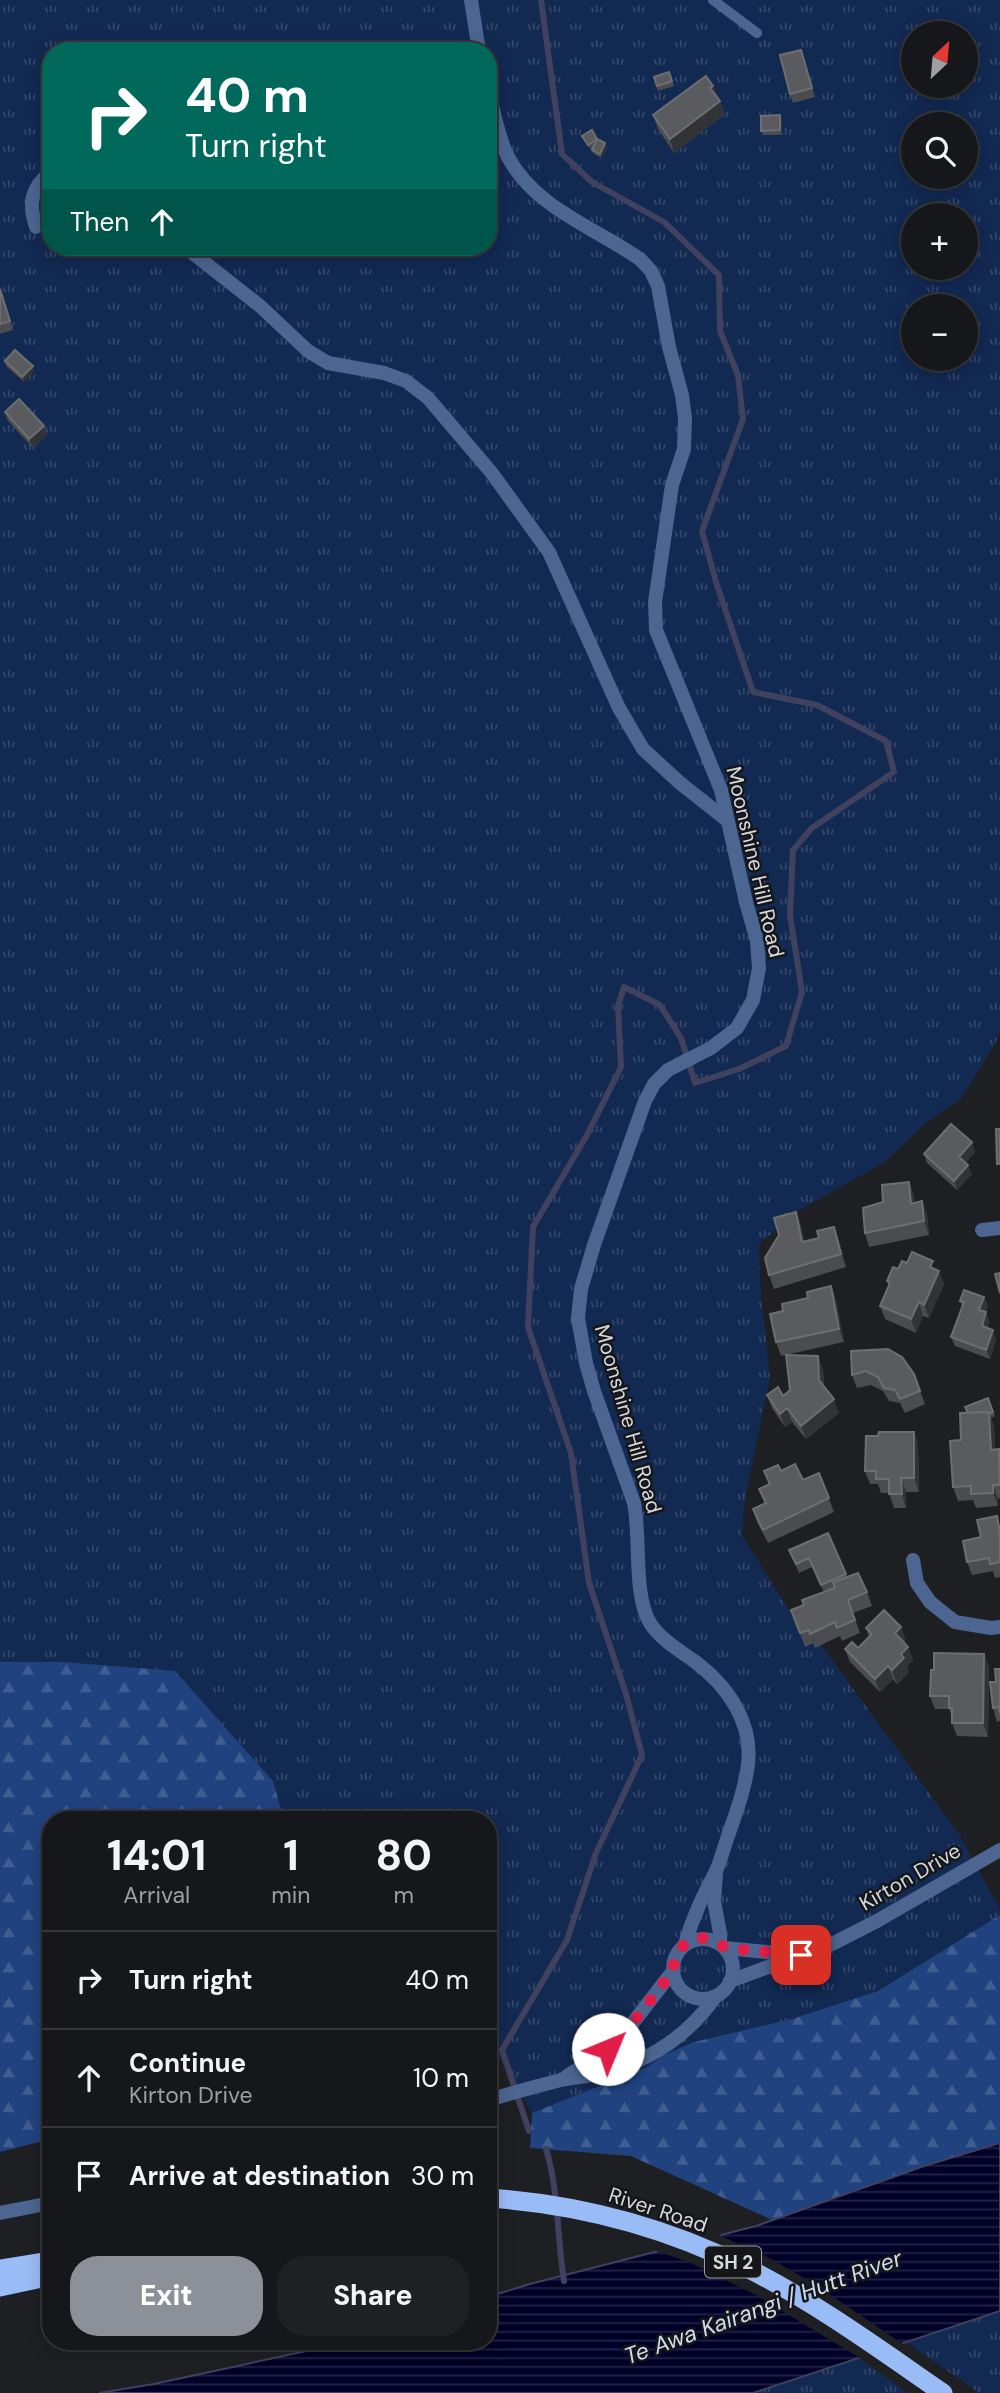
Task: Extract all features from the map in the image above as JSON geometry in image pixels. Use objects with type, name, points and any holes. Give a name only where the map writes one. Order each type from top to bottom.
[{"type":"highway","name":"River Road","points":[[497,2199],[533,2202],[609,2217],[710,2251],[745,2267],[819,2309],[943,2393]]},
{"type":"highway","points":[[0,2269],[42,2262]]},
{"type":"highway","points":[[0,2287],[42,2278]]},
{"type":"street","points":[[471,0],[478,42]]},
{"type":"street","name":"Moonshine Hill Road","points":[[497,119],[508,156],[527,184],[542,198],[640,260],[651,271],[658,286],[685,418],[684,450],[672,485],[655,602],[655,623],[721,790],[757,941],[758,979],[748,1011],[737,1028],[721,1042],[673,1066],[654,1084],[645,1101],[594,1245],[581,1289],[578,1318],[594,1391],[634,1503],[641,1595],[649,1622],[670,1644],[706,1671],[727,1692],[747,1734],[748,1764],[741,1795],[717,1869],[702,1896],[685,1944]]},
{"type":"street","points":[[36,227],[30,211],[32,196],[42,179]]},
{"type":"street","points":[[197,256],[260,306],[308,351],[328,363],[395,377],[407,382],[428,398],[491,472],[549,552],[619,708],[643,749],[728,821]]},
{"type":"street","points":[[982,1230],[1000,1228]]},
{"type":"street","points":[[913,1560],[918,1583],[930,1602],[956,1622],[1000,1627]]},
{"type":"street","name":"Kirton Drive","points":[[730,1981],[834,1943],[1000,1850]]},
{"type":"street","name":"Moonshine Hill Road","points":[[717,1869],[714,1901],[723,1946]]},
{"type":"street","points":[[497,2098],[563,2079],[596,2075],[638,2061],[688,2030],[730,1981],[733,1965],[723,1946],[703,1938],[685,1944],[674,1960],[673,1971],[680,1988],[687,1995],[697,1998],[716,1996]]},
{"type":"street","name":"Kirton Drive","points":[[723,1946],[801,1955]]},
{"type":"street","points":[[563,2079],[608,2049],[628,2029],[673,1971]]},
{"type":"street","points":[[0,2213],[42,2205]]},
{"type":"lane","points":[[713,0],[757,33]]},
{"type":"green space","points":[[0,0],[1000,0],[1000,1032],[961,1099],[928,1121],[885,1162],[798,1211],[759,1244],[760,1282],[770,1377],[745,1499],[742,1535],[796,1621],[822,1646],[959,1834],[1000,1909],[1000,1915],[878,1991],[792,2019],[664,2055],[647,2067],[532,2113],[497,2054],[497,1811],[281,1811],[273,1781],[175,1672],[63,1662],[0,1662]]},
{"type":"green space","points":[[0,1662],[63,1662],[175,1671],[273,1781],[281,1811],[42,1811],[42,2141],[0,2152]]},
{"type":"green space","points":[[1000,1915],[1000,2143],[924,2166],[772,2220],[631,2156],[530,2148],[532,2113],[647,2067],[664,2055],[694,2042],[792,2019],[878,1991]]},
{"type":"green space","points":[[1000,2311],[1000,2393],[979,2393],[906,2342]]},
{"type":"green space","points":[[859,2358],[908,2393],[753,2393]]},
{"type":"water","name":"Te Awa Kairangi / Hutt River","points":[[1000,2143],[1000,2311],[753,2393],[99,2393],[154,2384],[311,2350],[497,2350],[497,2294],[756,2226],[924,2166]]},
{"type":"pier","points":[[715,2233],[771,2259],[811,2282],[906,2346],[863,2360],[756,2295],[691,2263],[651,2249]]},
{"type":"building","points":[[801,50],[812,88],[790,94],[780,55]]},
{"type":"building","points":[[669,72],[672,81],[657,86],[654,77]]},
{"type":"building","points":[[706,76],[713,86],[710,88],[720,101],[670,139],[653,115]]},
{"type":"building","points":[[780,115],[780,130],[761,131],[761,116]]},
{"type":"building","points":[[592,130],[597,139],[588,145],[582,136]]},
{"type":"building","points":[[597,139],[605,143],[600,154],[592,150]]},
{"type":"building","points":[[0,289],[10,321],[0,324]]},
{"type":"building","points":[[15,350],[33,366],[22,377],[5,361]]},
{"type":"building","points":[[19,399],[44,426],[29,439],[5,412]]},
{"type":"building","points":[[951,1124],[972,1142],[959,1157],[968,1165],[954,1181],[924,1154]]},
{"type":"building","points":[[996,1129],[1000,1129],[1000,1164],[997,1164]]},
{"type":"building","points":[[909,1182],[911,1204],[922,1201],[924,1221],[865,1233],[863,1208],[883,1202],[882,1185]]},
{"type":"building","points":[[796,1212],[802,1242],[819,1238],[817,1231],[834,1227],[841,1254],[769,1275],[765,1258],[779,1235],[774,1218]]},
{"type":"building","points":[[912,1252],[933,1261],[930,1267],[939,1271],[924,1305],[919,1302],[911,1319],[880,1306],[890,1283],[887,1281],[893,1267],[898,1269],[902,1261],[907,1263]]},
{"type":"building","points":[[1000,1273],[1000,1293],[995,1274]]},
{"type":"building","points":[[831,1286],[839,1329],[776,1342],[770,1314],[783,1311],[782,1304],[808,1298],[807,1292]]},
{"type":"building","points":[[964,1290],[984,1297],[979,1310],[986,1312],[982,1326],[993,1330],[986,1350],[951,1337],[964,1302],[960,1301]]},
{"type":"building","points":[[888,1349],[902,1357],[914,1374],[920,1391],[900,1399],[895,1390],[884,1388],[878,1377],[866,1371],[852,1375],[851,1351]]},
{"type":"building","points":[[786,1355],[818,1356],[819,1380],[834,1399],[801,1426],[787,1408],[780,1414],[767,1395],[778,1387],[783,1396],[790,1390]]},
{"type":"building","points":[[988,1398],[993,1412],[968,1413],[965,1407]]},
{"type":"building","points":[[989,1412],[991,1450],[999,1449],[1000,1485],[993,1485],[993,1493],[971,1494],[971,1486],[953,1487],[950,1441],[961,1440],[960,1413]]},
{"type":"building","points":[[879,1432],[914,1432],[914,1478],[901,1478],[902,1494],[889,1494],[889,1479],[876,1479],[876,1471],[865,1471],[866,1436],[878,1436]]},
{"type":"building","points":[[795,1464],[803,1480],[819,1473],[829,1498],[763,1530],[753,1509],[766,1503],[759,1489],[770,1484],[764,1471],[778,1465],[781,1471]]},
{"type":"building","points":[[997,1516],[1000,1562],[990,1564],[989,1558],[967,1562],[963,1541],[981,1537],[977,1520]]},
{"type":"building","points":[[828,1533],[846,1574],[821,1585],[809,1558],[796,1564],[789,1550]]},
{"type":"building","points":[[858,1573],[867,1592],[848,1600],[855,1620],[837,1628],[835,1622],[810,1634],[809,1630],[800,1633],[791,1610],[804,1605],[802,1600],[835,1588],[833,1582]]},
{"type":"building","points":[[884,1610],[901,1627],[895,1633],[908,1647],[901,1654],[904,1658],[892,1670],[888,1666],[875,1679],[845,1649],[852,1642],[858,1648],[872,1634],[866,1628]]},
{"type":"building","points":[[934,1653],[984,1654],[983,1723],[952,1723],[949,1696],[930,1696]]},
{"type":"building","points":[[995,1669],[1000,1669],[1000,1713],[999,1707],[993,1708],[990,1682],[996,1682]]},
{"type":"waterway","points":[[529,2131],[502,2050],[567,1940],[596,1853],[642,1755],[626,1694],[589,1583],[571,1453],[528,1327],[533,1227],[587,1135],[621,1067],[618,1006],[624,987],[660,1005],[681,1038],[695,1083],[739,1069],[786,1046],[802,992],[790,915],[793,850],[812,828],[894,772],[886,741],[817,705],[753,692],[702,531],[743,419],[738,375],[720,331],[719,275],[664,222],[592,182],[562,154],[541,0]]},
{"type":"waterway","points":[[546,2149],[553,2181],[564,2281]]},
{"type":"route","points":[[608,2049],[628,2029],[673,1971],[674,1960],[685,1944],[703,1938],[726,1948],[801,1955]]}]
